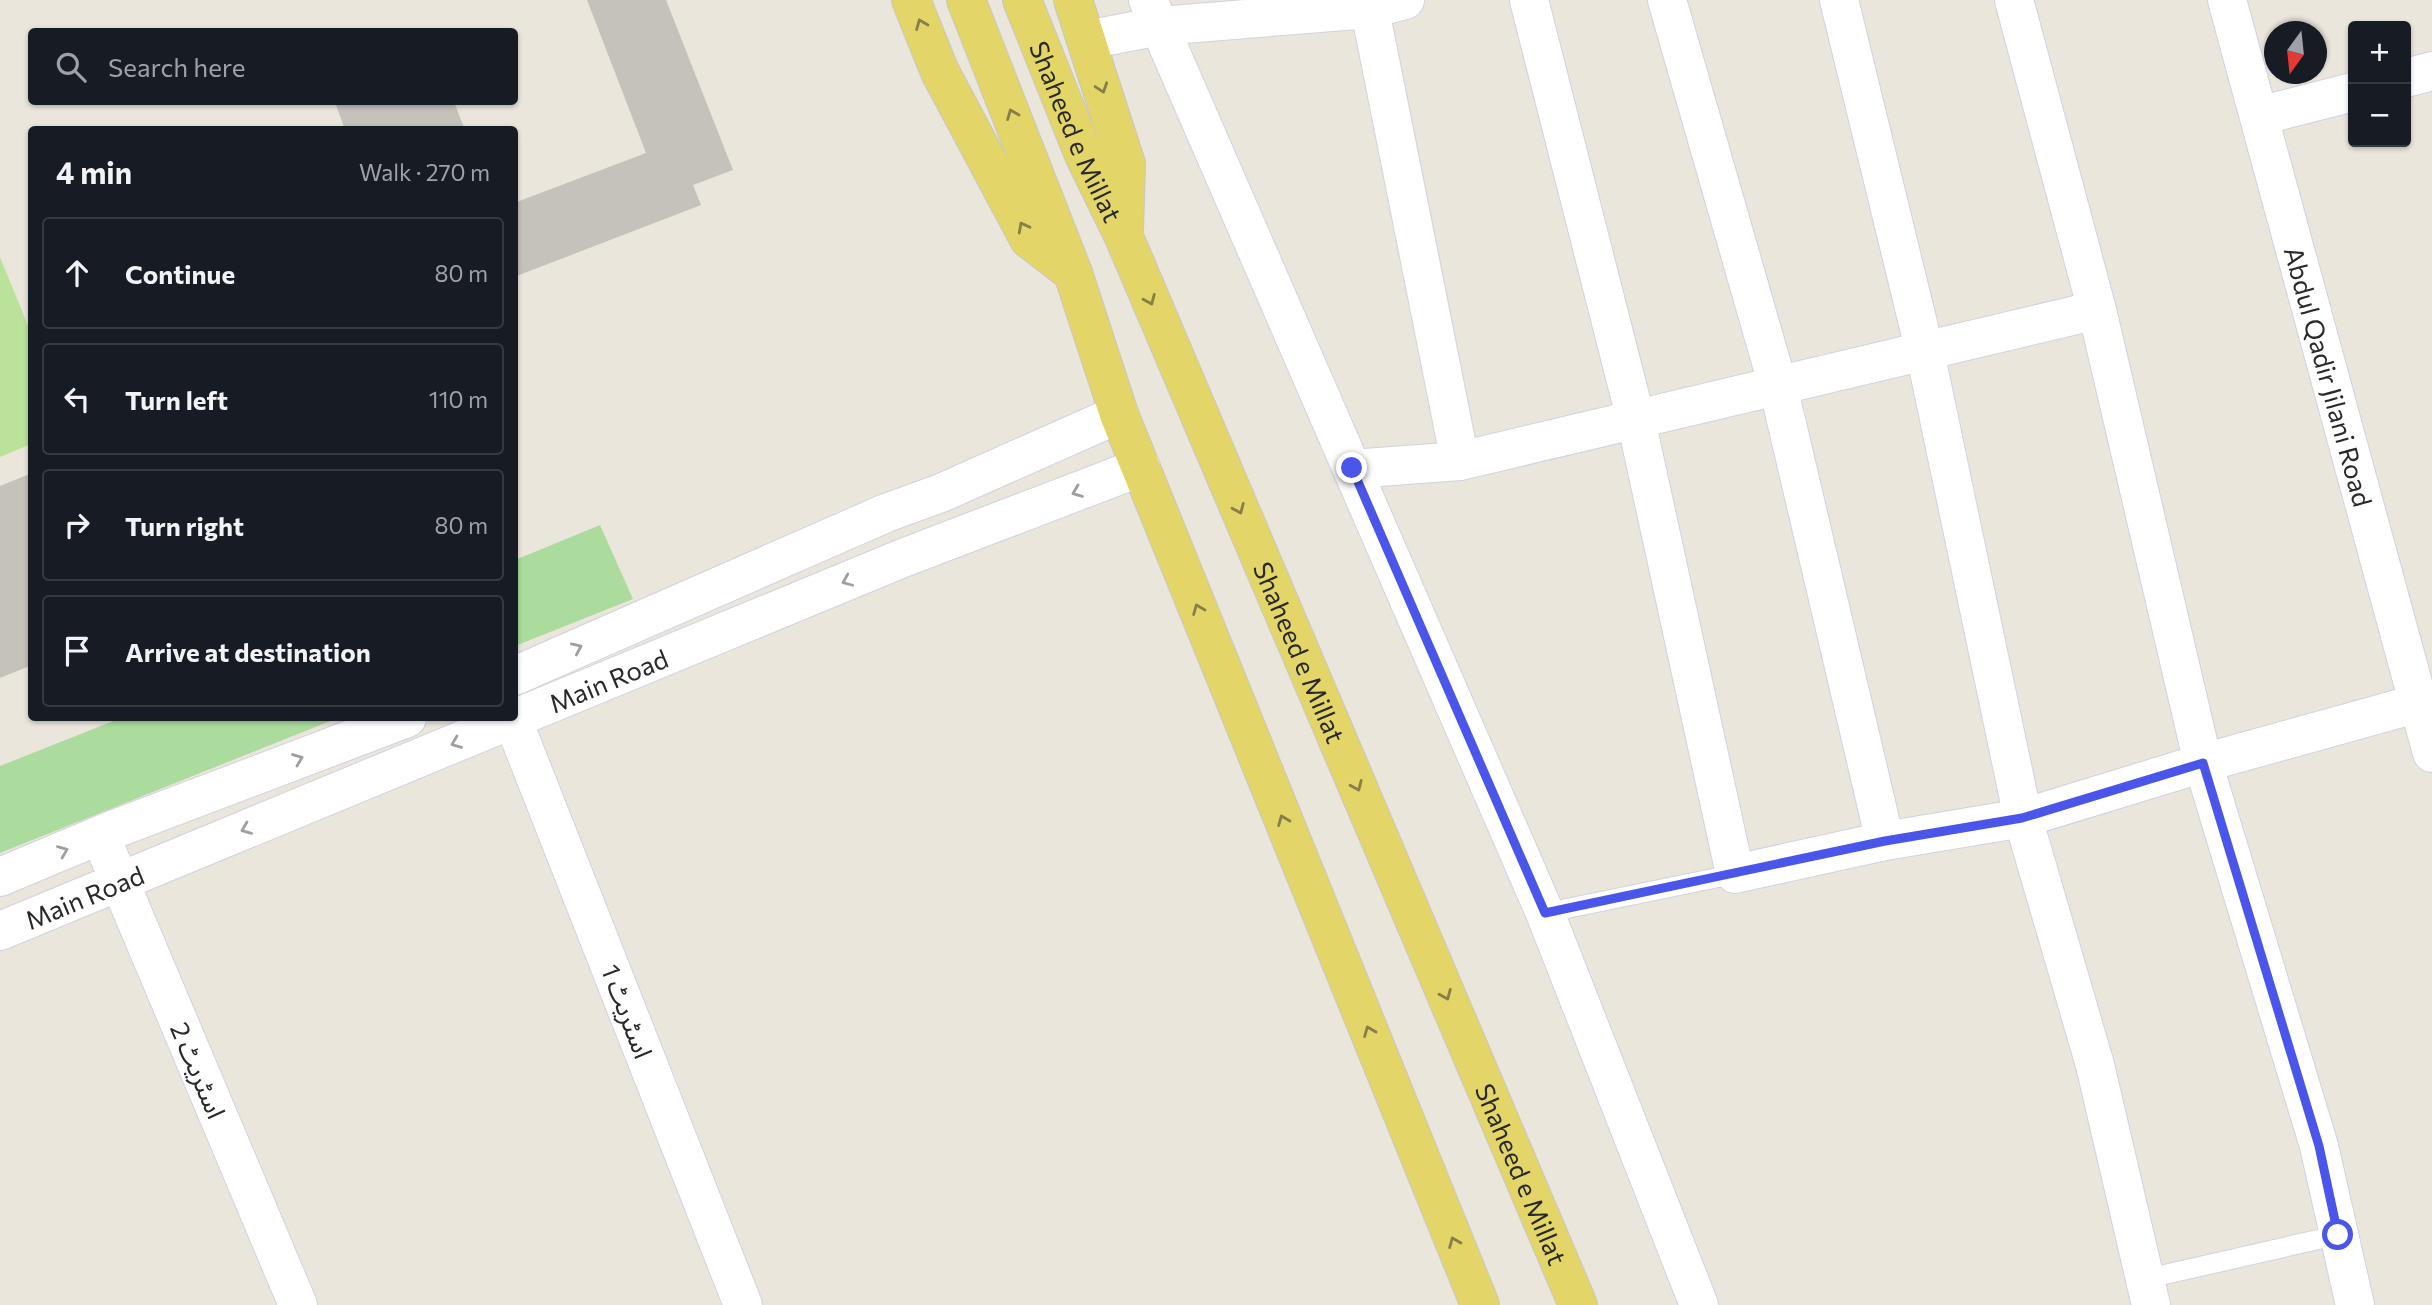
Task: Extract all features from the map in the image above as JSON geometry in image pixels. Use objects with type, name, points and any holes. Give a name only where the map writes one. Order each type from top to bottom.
[{"type":"main road","points":[[911,0],[940,72],[1029,239],[1073,272]]},
{"type":"main road","name":"Shaheed e Millat","points":[[966,0],[1073,272],[1119,414],[1479,1305]]},
{"type":"main road","name":"Shaheed e Millat","points":[[1022,0],[1084,155],[1124,237],[1578,1305]]},
{"type":"main road","points":[[1073,0],[1126,164],[1124,237]]},
{"type":"street","points":[[1529,0],[1636,420],[1735,874],[1885,841],[2022,818],[2203,763],[2419,703]]},
{"type":"street","points":[[1667,0],[1779,386],[1885,841]]},
{"type":"street","points":[[1839,0],[1925,352],[2022,818],[2095,1065],[2148,1292]]},
{"type":"street","points":[[2014,0],[2097,310],[2203,763],[2319,1146],[2355,1305]]},
{"type":"street","name":"Abdul Qadir Jilani Road","points":[[2227,0],[2432,753]]},
{"type":"street","points":[[1087,40],[1153,13],[1381,3],[1460,461]]},
{"type":"street","points":[[1153,13],[1545,913],[1699,1305]]},
{"type":"street","points":[[2411,77],[2432,71]]},
{"type":"street","points":[[2259,116],[2348,93]]},
{"type":"street","points":[[1352,468],[1460,461],[2097,310]]},
{"type":"street","name":"Main Road","points":[[518,674],[886,513],[941,494],[1119,414]]},
{"type":"street","points":[[1006,463],[1028,511]]},
{"type":"street","name":"Main Road","points":[[518,717],[903,558],[1141,467]]},
{"type":"street","points":[[886,513],[903,558]]},
{"type":"street","name":"Main Road","points":[[0,877],[100,835],[399,721]]},
{"type":"street","name":"Main Road","points":[[0,931],[508,721]]},
{"type":"street","name":"اسٹریٹ 1","points":[[514,721],[743,1305]]},
{"type":"street","name":"اسٹریٹ 2","points":[[100,835],[298,1305]]},
{"type":"lane","points":[[1545,913],[1735,874]]},
{"type":"lane","points":[[2148,1292],[2338,1235]]},
{"type":"green space","points":[[0,257],[28,326],[28,445],[0,457]]},
{"type":"green space","points":[[600,525],[633,599],[518,645],[518,559]]},
{"type":"green space","points":[[113,721],[330,721],[0,853],[0,766]]},
{"type":"building","points":[[587,0],[666,0],[733,170],[693,185],[701,205],[518,275],[518,201],[646,153]]},
{"type":"building","points":[[336,105],[455,105],[463,126],[344,126]]},
{"type":"building","points":[[28,475],[28,667],[0,678],[0,486]]},
{"type":"route","points":[[1352,468],[1545,913],[1885,841],[2022,818],[2203,763],[2319,1146],[2338,1235]]}]
